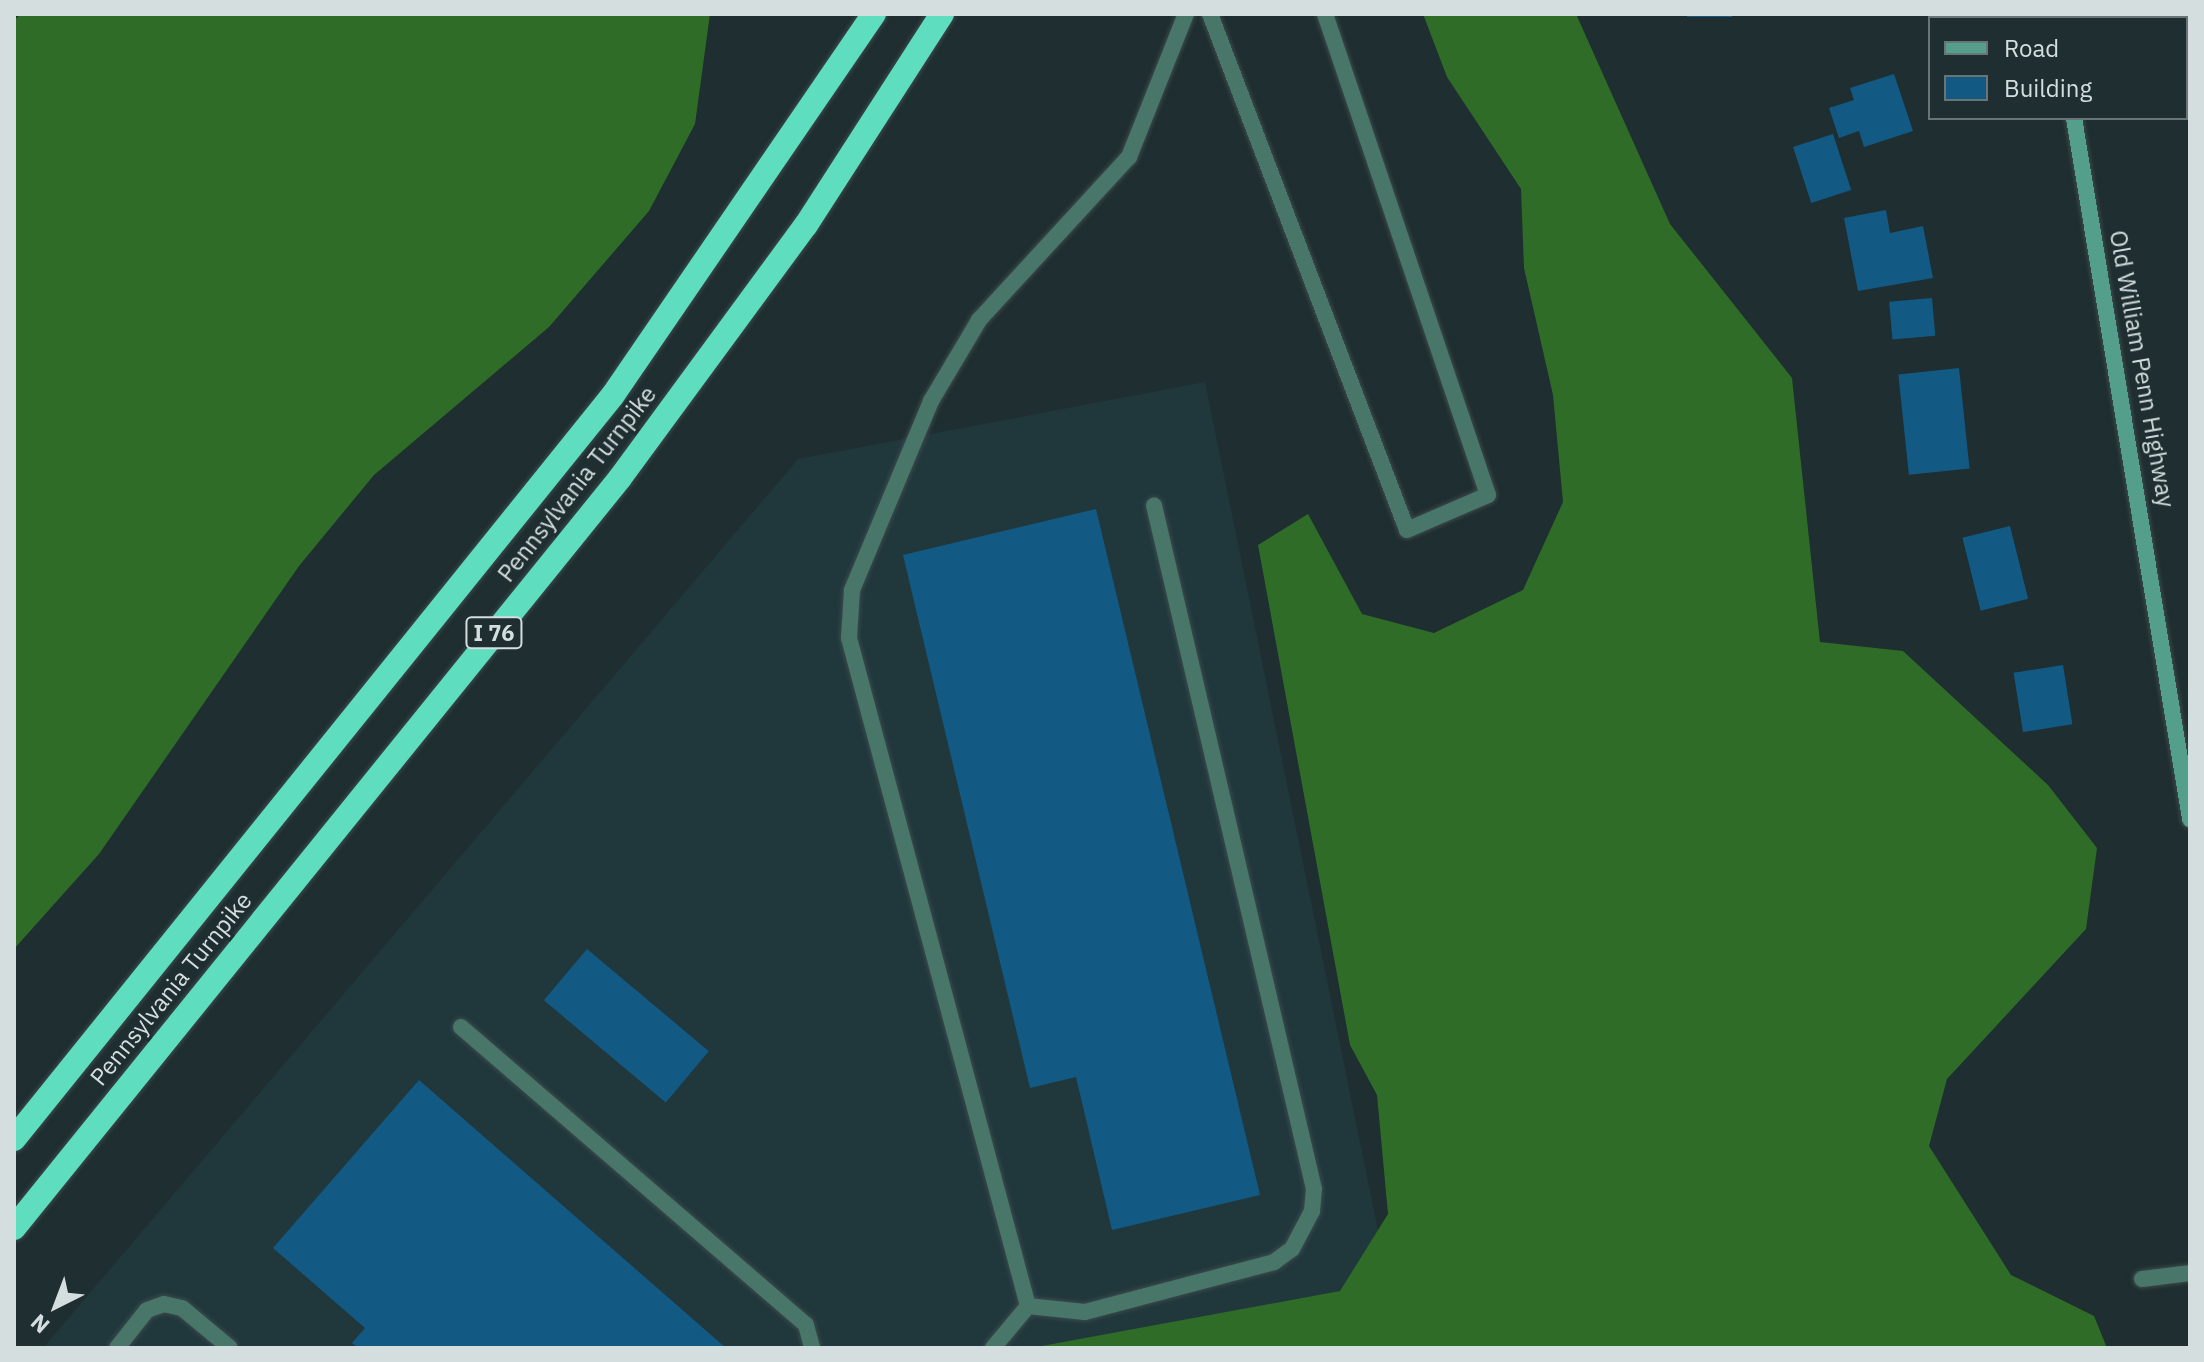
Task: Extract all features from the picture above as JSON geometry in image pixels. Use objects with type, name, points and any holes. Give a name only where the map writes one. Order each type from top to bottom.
[{"type":"highway","name":"Pennsylvania Turnpike","points":[[14,1139],[613,395],[874,14]]},
{"type":"highway","name":"Pennsylvania Turnpike","points":[[14,1228],[620,478],[806,225],[942,14]]},
{"type":"main road","name":"Old William Penn Highway","points":[[2074,120],[2190,819]]},
{"type":"lane","points":[[1028,1306],[849,638],[852,590],[931,401],[979,320],[1129,157],[1186,14]]},
{"type":"lane","points":[[1230,14],[1212,20],[1407,530],[1488,495],[1325,14]]},
{"type":"lane","points":[[1028,1306],[1085,1312],[1274,1262],[1292,1249],[1312,1211],[1314,1189],[1154,505]]},
{"type":"lane","points":[[461,1027],[806,1325],[812,1348]]},
{"type":"lane","points":[[2142,1279],[2190,1273]]},
{"type":"lane","points":[[117,1348],[147,1310],[164,1304],[182,1308],[230,1348]]},
{"type":"lane","points":[[993,1348],[1028,1306]]},
{"type":"shaded area","points":[[1205,382],[1393,1304],[1235,1348],[43,1348],[798,459]]},
{"type":"green space","points":[[21,14],[710,14],[695,124],[649,211],[549,327],[374,475],[299,566],[99,854],[14,949],[14,20]]},
{"type":"green space","points":[[1423,14],[1576,14],[1670,224],[1792,378],[1820,642],[1903,651],[2048,785],[2097,848],[2086,929],[1947,1079],[1929,1146],[2011,1275],[2094,1316],[2107,1348],[1031,1348],[1340,1291],[1388,1214],[1377,1095],[1350,1045],[1258,545],[1308,514],[1362,614],[1434,633],[1523,590],[1563,502],[1553,395],[1524,268],[1521,189],[1447,77]]},
{"type":"building","points":[[1687,14],[1732,14],[1732,17],[1687,17]]},
{"type":"building","points":[[1894,74],[1913,131],[1864,147],[1859,131],[1839,138],[1829,108],[1854,100],[1850,88]]},
{"type":"building","points":[[1833,134],[1851,190],[1811,203],[1793,147]]},
{"type":"building","points":[[1886,210],[1890,233],[1923,226],[1933,278],[1858,291],[1844,218]]},
{"type":"building","points":[[1932,298],[1935,336],[1892,340],[1889,302]]},
{"type":"building","points":[[1959,368],[1970,468],[1909,475],[1898,374]]},
{"type":"building","points":[[1096,509],[1260,1195],[1112,1230],[1076,1077],[1030,1088],[903,555]]},
{"type":"building","points":[[2010,526],[2028,599],[1981,611],[1962,538]]},
{"type":"building","points":[[2063,665],[2072,724],[2023,732],[2014,673]]},
{"type":"building","points":[[587,949],[709,1051],[666,1103],[544,1000]]},
{"type":"building","points":[[419,1080],[726,1348],[358,1348],[352,1343],[365,1328],[273,1248]]}]
